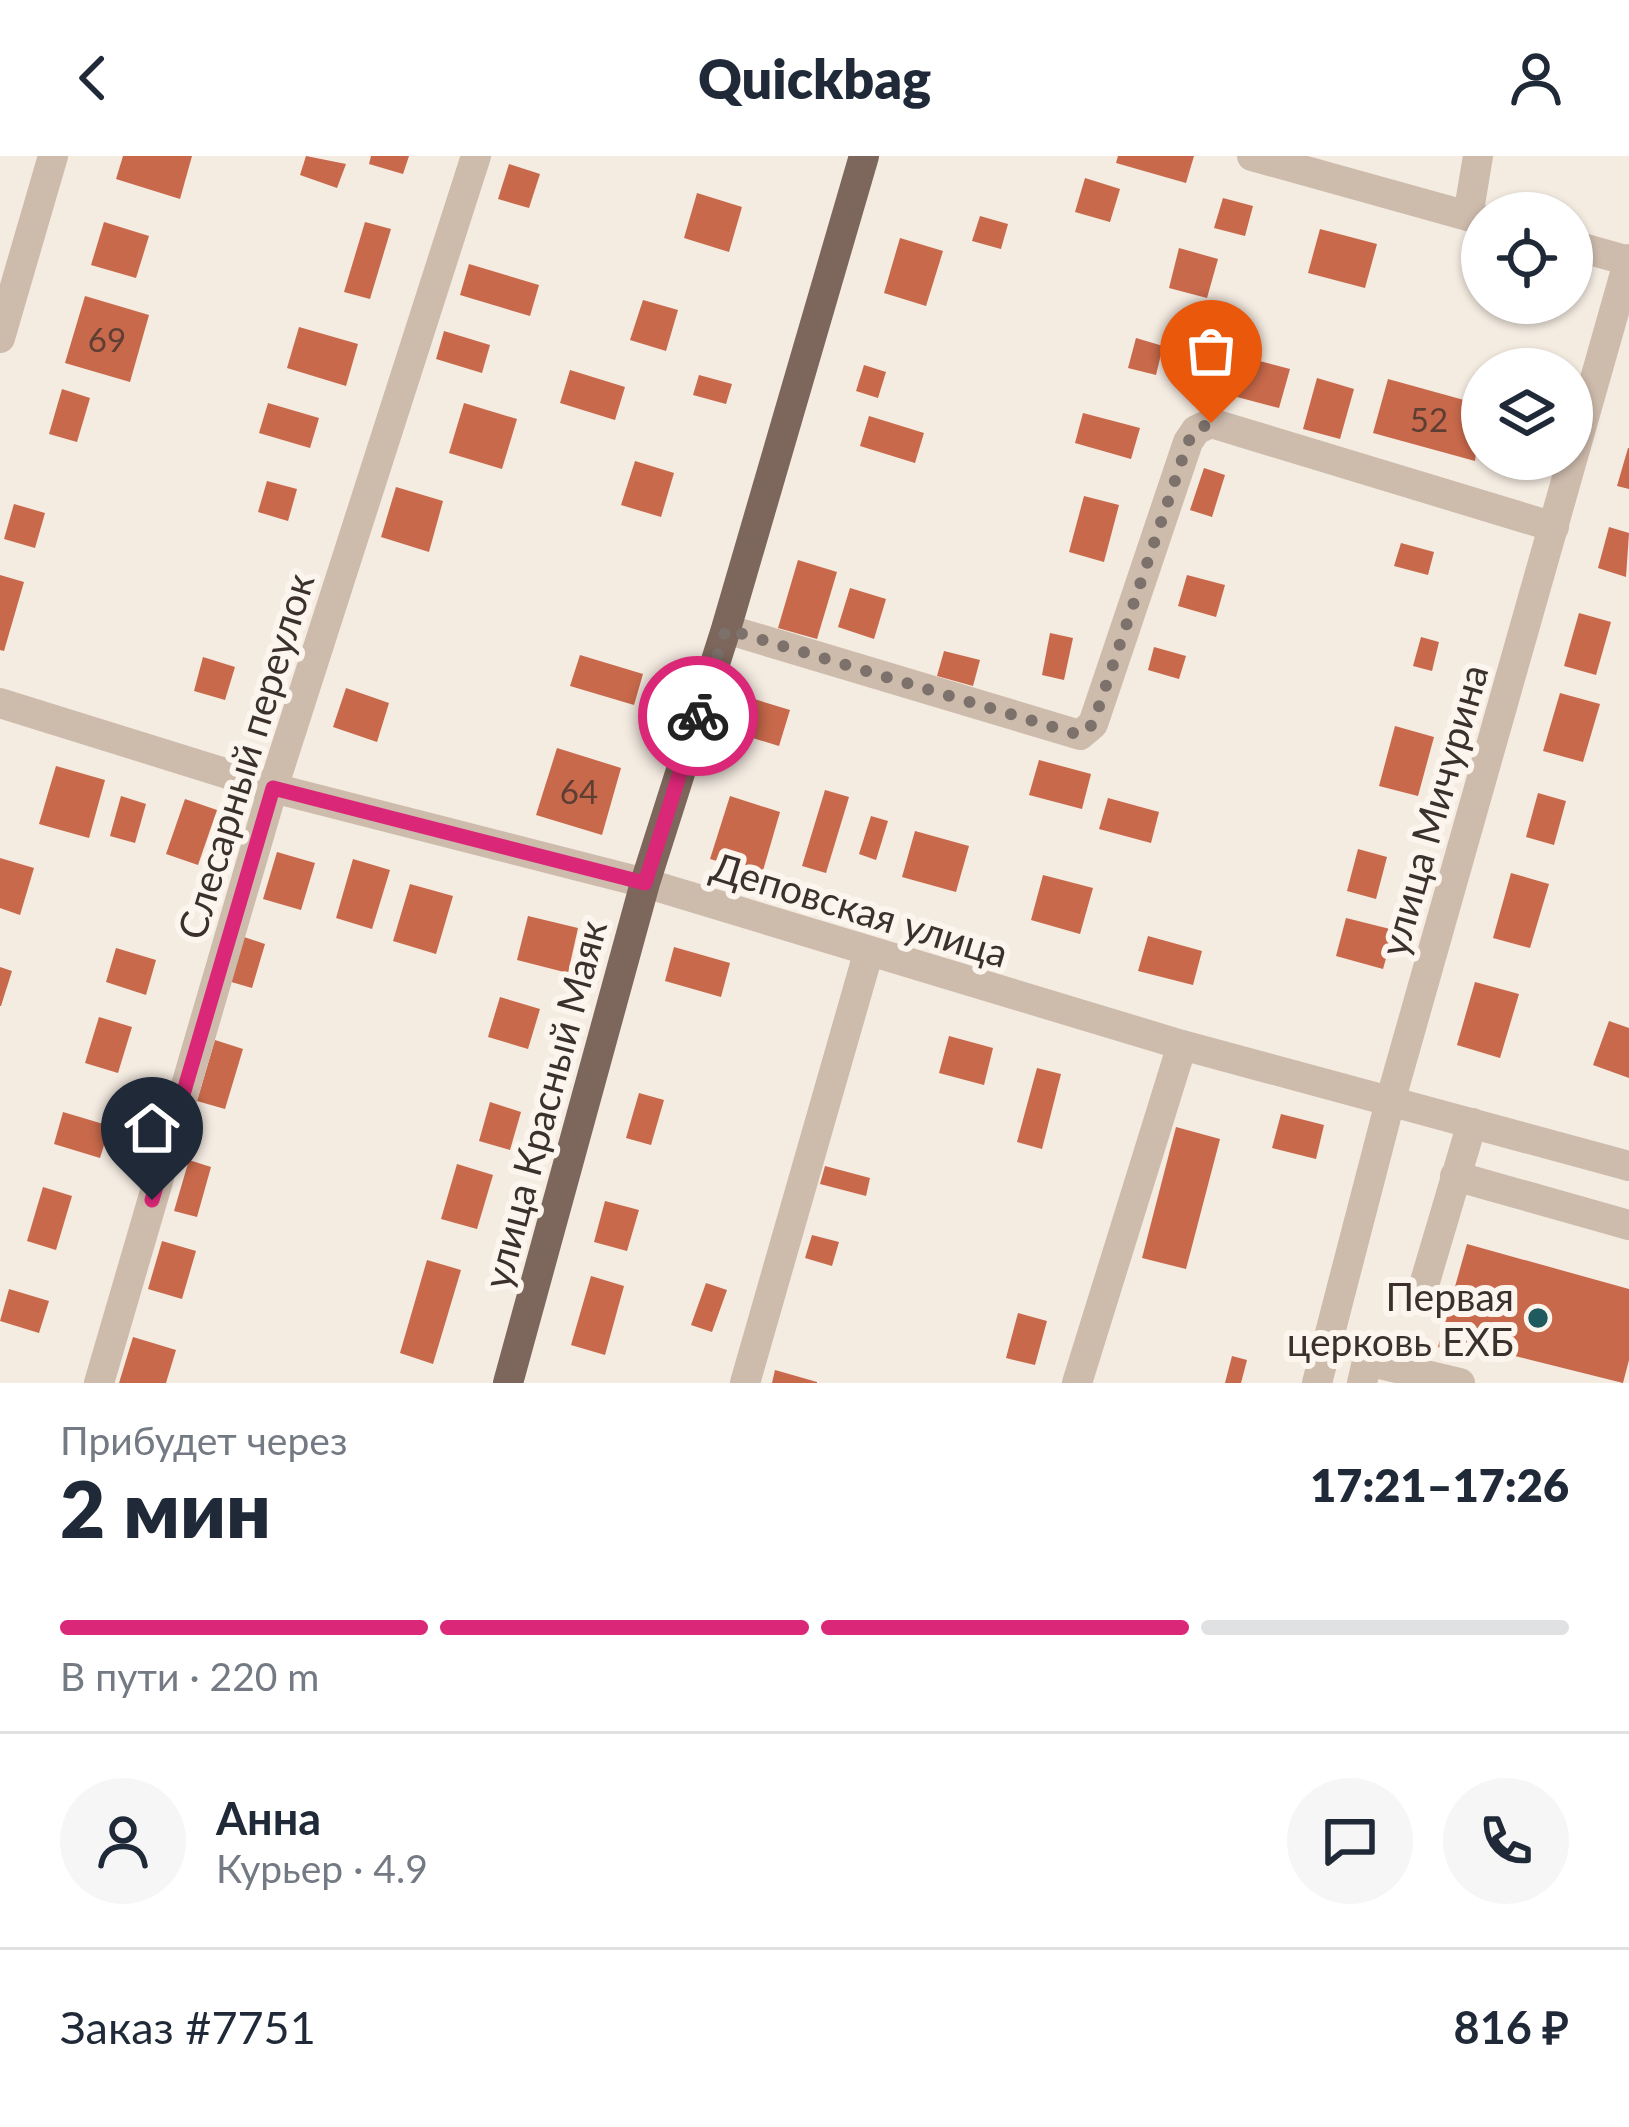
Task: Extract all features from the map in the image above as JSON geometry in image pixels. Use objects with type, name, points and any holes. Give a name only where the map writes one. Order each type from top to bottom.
[{"type":"main road","name":"улица Красный Маяк","points":[[508,1383],[645,883],[726,629],[865,156]]},
{"type":"street","points":[[0,338],[53,156]]},
{"type":"street","name":"Слесарный переулок","points":[[99,1383],[273,788],[476,156]]},
{"type":"street","points":[[1252,156],[1461,214]]},
{"type":"street","points":[[1476,192],[1478,156]]},
{"type":"street","points":[[1593,251],[1629,260]]},
{"type":"street","name":"улица Мичурина","points":[[1317,1383],[1390,1102],[1629,260]]},
{"type":"street","points":[[726,629],[1080,735],[1093,724],[1188,442],[1196,430],[1211,423],[1554,527]]},
{"type":"street","name":"Деповская улица","points":[[0,703],[273,788],[645,883],[1182,1046],[1629,1166]]},
{"type":"street","points":[[745,1383],[868,954]]},
{"type":"street","points":[[1077,1383],[1182,1046]]},
{"type":"street","points":[[1424,1285],[1472,1123]]},
{"type":"street","points":[[1455,1176],[1629,1225]]},
{"type":"street","points":[[1361,1383],[1367,1361],[1460,1383]]},
{"type":"building","points":[[123,156],[192,156],[180,199],[116,179]]},
{"type":"building","points":[[306,156],[346,164],[337,188],[300,175]]},
{"type":"building","points":[[371,156],[409,156],[403,174],[369,164]]},
{"type":"building","points":[[1118,156],[1194,156],[1186,183],[1116,163]]},
{"type":"building","points":[[509,164],[540,174],[529,208],[498,199]]},
{"type":"building","points":[[1085,178],[1120,189],[1110,222],[1075,212]]},
{"type":"building","points":[[697,193],[742,207],[729,252],[684,238]]},
{"type":"building","points":[[1223,198],[1253,206],[1245,236],[1214,228]]},
{"type":"building","points":[[980,216],[1008,224],[1001,249],[972,241]]},
{"type":"building","points":[[104,222],[149,236],[136,278],[91,265]]},
{"type":"building","points":[[365,222],[391,229],[370,299],[344,292]]},
{"type":"building","points":[[1320,229],[1377,244],[1365,288],[1308,273]]},
{"type":"building","points":[[900,238],[943,251],[926,306],[884,293]]},
{"type":"building","points":[[1179,248],[1218,259],[1207,298],[1169,288]]},
{"type":"building","points":[[469,264],[539,285],[530,316],[460,295]]},
{"type":"building","points":[[85,296],[149,315],[130,382],[65,363]]},
{"type":"building","points":[[643,300],[678,310],[666,351],[630,340]]},
{"type":"building","points":[[299,327],[358,344],[346,386],[287,368]]},
{"type":"building","points":[[444,331],[490,345],[482,373],[436,359]]},
{"type":"building","points":[[1136,338],[1163,346],[1156,375],[1128,368]]},
{"type":"building","points":[[1248,358],[1290,369],[1279,408],[1237,397]]},
{"type":"building","points":[[864,365],[886,372],[878,398],[856,391]]},
{"type":"building","points":[[570,370],[625,387],[615,420],[560,403]]},
{"type":"building","points":[[699,375],[732,384],[726,404],[693,395]]},
{"type":"building","points":[[1317,378],[1354,389],[1340,439],[1303,429]]},
{"type":"building","points":[[1388,379],[1461,399],[1461,457],[1373,433]]},
{"type":"building","points":[[62,389],[90,398],[77,442],[49,434]]},
{"type":"building","points":[[268,403],[319,418],[310,448],[259,433]]},
{"type":"building","points":[[464,403],[517,419],[502,469],[449,453]]},
{"type":"building","points":[[1083,413],[1140,428],[1131,459],[1075,443]]},
{"type":"building","points":[[869,416],[924,433],[915,463],[860,446]]},
{"type":"building","points":[[1629,448],[1629,489],[1617,486]]},
{"type":"building","points":[[635,461],[674,473],[661,517],[621,505]]},
{"type":"building","points":[[1204,468],[1225,475],[1212,517],[1190,510]]},
{"type":"building","points":[[267,481],[297,489],[288,521],[258,512]]},
{"type":"building","points":[[396,487],[443,501],[429,552],[381,537]]},
{"type":"building","points":[[1084,496],[1119,505],[1104,562],[1069,552]]},
{"type":"building","points":[[14,504],[45,513],[35,548],[4,539]]},
{"type":"building","points":[[1609,527],[1629,533],[1626,577],[1598,568]]},
{"type":"building","points":[[1401,543],[1434,552],[1428,575],[1394,566]]},
{"type":"building","points":[[798,560],[837,572],[817,639],[778,628]]},
{"type":"building","points":[[0,575],[24,582],[4,651],[0,650]]},
{"type":"building","points":[[1187,575],[1225,585],[1216,617],[1178,606]]},
{"type":"building","points":[[850,588],[886,599],[874,639],[838,627]]},
{"type":"building","points":[[1579,613],[1611,622],[1596,675],[1564,666]]},
{"type":"building","points":[[1050,633],[1073,638],[1064,680],[1042,675]]},
{"type":"building","points":[[1421,637],[1439,642],[1432,671],[1413,666]]},
{"type":"building","points":[[1154,647],[1186,656],[1179,679],[1148,670]]},
{"type":"building","points":[[944,651],[980,660],[973,686],[937,676]]},
{"type":"building","points":[[580,655],[643,674],[634,705],[570,686]]},
{"type":"building","points":[[203,657],[235,667],[225,700],[194,691]]},
{"type":"building","points":[[346,688],[389,703],[377,742],[333,727]]},
{"type":"building","points":[[1560,693],[1600,704],[1583,762],[1543,751]]},
{"type":"building","points":[[751,698],[790,710],[779,746],[740,734]]},
{"type":"building","points":[[1395,726],[1434,737],[1418,796],[1379,786]]},
{"type":"building","points":[[557,748],[621,768],[602,835],[536,815]]},
{"type":"building","points":[[1039,760],[1091,774],[1082,809],[1029,795]]},
{"type":"building","points":[[56,766],[105,780],[89,838],[39,824]]},
{"type":"building","points":[[825,790],[849,797],[826,873],[802,866]]},
{"type":"building","points":[[1538,793],[1566,801],[1554,845],[1526,837]]},
{"type":"building","points":[[121,796],[146,804],[135,843],[110,836]]},
{"type":"building","points":[[730,796],[780,812],[762,874],[710,859]]},
{"type":"building","points":[[1108,798],[1159,812],[1151,843],[1099,829]]},
{"type":"building","points":[[185,799],[217,810],[198,865],[166,854]]},
{"type":"building","points":[[871,816],[888,821],[876,860],[859,854]]},
{"type":"building","points":[[915,831],[969,846],[956,892],[902,877]]},
{"type":"building","points":[[1358,849],[1387,857],[1376,899],[1347,891]]},
{"type":"building","points":[[277,852],[315,863],[301,910],[263,899]]},
{"type":"building","points":[[0,858],[34,868],[20,915],[0,908]]},
{"type":"building","points":[[353,859],[390,870],[372,929],[336,918]]},
{"type":"building","points":[[1511,873],[1549,884],[1530,948],[1493,938]]},
{"type":"building","points":[[1043,875],[1093,888],[1080,934],[1031,920]]},
{"type":"building","points":[[410,884],[453,896],[436,954],[393,941]]},
{"type":"building","points":[[528,916],[578,928],[568,973],[517,960]]},
{"type":"building","points":[[1346,918],[1394,930],[1383,969],[1336,956]]},
{"type":"building","points":[[241,936],[265,944],[252,988],[228,981]]},
{"type":"building","points":[[1148,936],[1202,951],[1193,985],[1138,971]]},
{"type":"building","points":[[674,947],[730,963],[721,997],[665,981]]},
{"type":"building","points":[[116,948],[156,960],[146,995],[106,982]]},
{"type":"building","points":[[0,967],[12,971],[1,1006],[0,1006]]},
{"type":"building","points":[[1475,982],[1519,994],[1500,1058],[1457,1045]]},
{"type":"building","points":[[500,997],[540,1009],[528,1049],[488,1037]]},
{"type":"building","points":[[99,1017],[132,1027],[118,1073],[85,1063]]},
{"type":"building","points":[[1609,1021],[1629,1028],[1629,1078],[1593,1065]]},
{"type":"building","points":[[949,1036],[993,1048],[984,1085],[939,1073]]},
{"type":"building","points":[[215,1040],[243,1049],[225,1109],[197,1101]]},
{"type":"building","points":[[1037,1068],[1061,1074],[1042,1149],[1017,1142]]},
{"type":"building","points":[[639,1093],[664,1100],[651,1145],[626,1138]]},
{"type":"building","points":[[490,1102],[521,1112],[510,1150],[479,1141]]},
{"type":"building","points":[[63,1112],[110,1126],[100,1158],[54,1144]]},
{"type":"building","points":[[1281,1114],[1324,1125],[1316,1159],[1272,1148]]},
{"type":"building","points":[[1176,1127],[1220,1139],[1186,1269],[1142,1258]]},
{"type":"building","points":[[189,1160],[211,1167],[197,1217],[174,1211]]},
{"type":"building","points":[[457,1164],[493,1175],[477,1229],[441,1219]]},
{"type":"building","points":[[825,1166],[870,1178],[866,1196],[820,1184]]},
{"type":"building","points":[[43,1187],[72,1196],[56,1250],[27,1241]]},
{"type":"building","points":[[605,1201],[639,1210],[627,1251],[594,1242]]},
{"type":"building","points":[[812,1235],[839,1242],[832,1266],[805,1258]]},
{"type":"building","points":[[162,1241],[196,1251],[182,1299],[148,1289]]},
{"type":"building","name":"Первая церковь ЕХБ","points":[[1467,1244],[1629,1289],[1629,1360],[1623,1383],[1475,1346],[1472,1356],[1438,1347]]},
{"type":"building","points":[[427,1260],[461,1270],[433,1364],[400,1353]]},
{"type":"building","points":[[591,1276],[624,1286],[605,1355],[571,1345]]},
{"type":"building","points":[[706,1283],[727,1290],[712,1332],[691,1325]]},
{"type":"building","points":[[9,1289],[49,1301],[39,1333],[0,1321]]},
{"type":"building","points":[[1018,1313],[1047,1321],[1035,1365],[1006,1358]]},
{"type":"building","points":[[133,1337],[176,1350],[166,1383],[119,1383]]},
{"type":"building","points":[[1232,1356],[1247,1360],[1241,1383],[1225,1383]]},
{"type":"building","points":[[775,1370],[817,1382],[817,1383],[772,1383]]},
{"type":"way so far","points":[[698,716],[726,629],[1080,735],[1093,724],[1188,442],[1196,430],[1211,423]]},
{"type":"place","name":"Первая церковь ЕХБ","points":[[1538,1318]]},
{"type":"route","points":[[152,1200],[273,788],[645,883],[698,716]]}]
